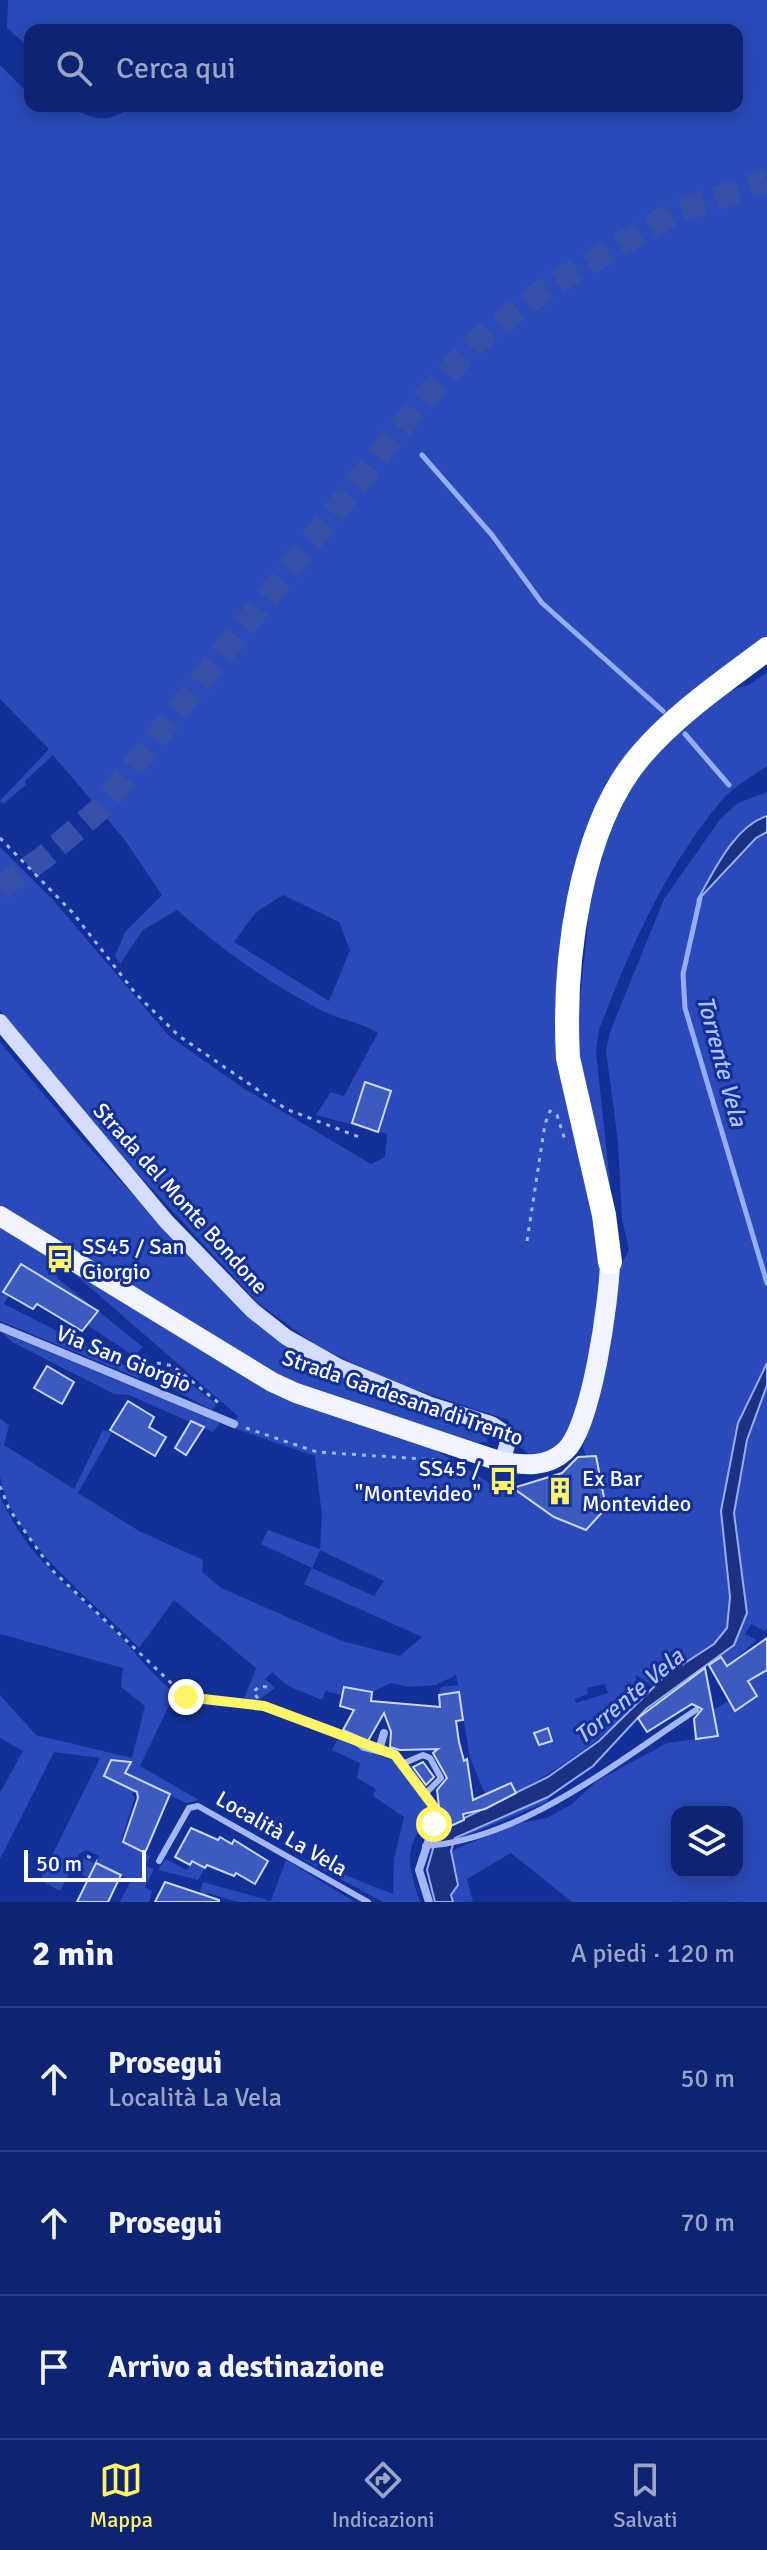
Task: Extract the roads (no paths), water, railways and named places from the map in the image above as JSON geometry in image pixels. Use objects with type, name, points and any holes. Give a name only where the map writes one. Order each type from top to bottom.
[{"type":"highway","name":"Strada Gardesana di Trento","points":[[610,1262],[604,1215],[568,1058],[567,1035],[578,900],[588,858],[602,819],[640,756],[668,727],[767,649]]},
{"type":"main road","name":"Strada Gardesana di Trento","points":[[0,1216],[272,1382],[296,1393],[502,1462],[525,1466],[549,1461],[566,1451],[578,1434],[601,1335],[610,1262]]},
{"type":"street","name":"Strada del Monte Bondone","points":[[0,1022],[166,1221],[252,1310],[286,1337],[339,1367],[428,1404],[498,1428],[508,1442],[502,1462]]},
{"type":"street","name":"Via San Giorgio","points":[[0,1327],[234,1424]]},
{"type":"street","points":[[379,1750],[384,1733]]},
{"type":"street","points":[[355,1740],[395,1755],[434,1807],[435,1818],[419,1877],[429,1902]]},
{"type":"lane","points":[[429,1845],[457,1842],[548,1806],[696,1710]]},
{"type":"lane","points":[[402,1764],[423,1755],[430,1758],[441,1778],[425,1794]]},
{"type":"lane","name":"Località La Vela","points":[[159,1861],[189,1808],[198,1806],[368,1902]]},
{"type":"waterway","points":[[422,455],[492,535],[542,603],[663,711]]},
{"type":"waterway","points":[[685,734],[729,785]]},
{"type":"waterway","name":"Torrente Vela","points":[[700,898],[683,974],[685,1008],[767,1283]]},
{"type":"tunnel","points":[[0,888],[43,858],[99,810],[417,407],[474,344],[545,289],[674,213],[767,180]]},
{"type":"place","name":"SS45 / San Giorgio","points":[[60,1259]]},
{"type":"place","name":"SS45 / \"Montevideo\"","points":[[503,1481]]},
{"type":"place","name":"Ex Bar Montevideo","points":[[560,1491]]}]
